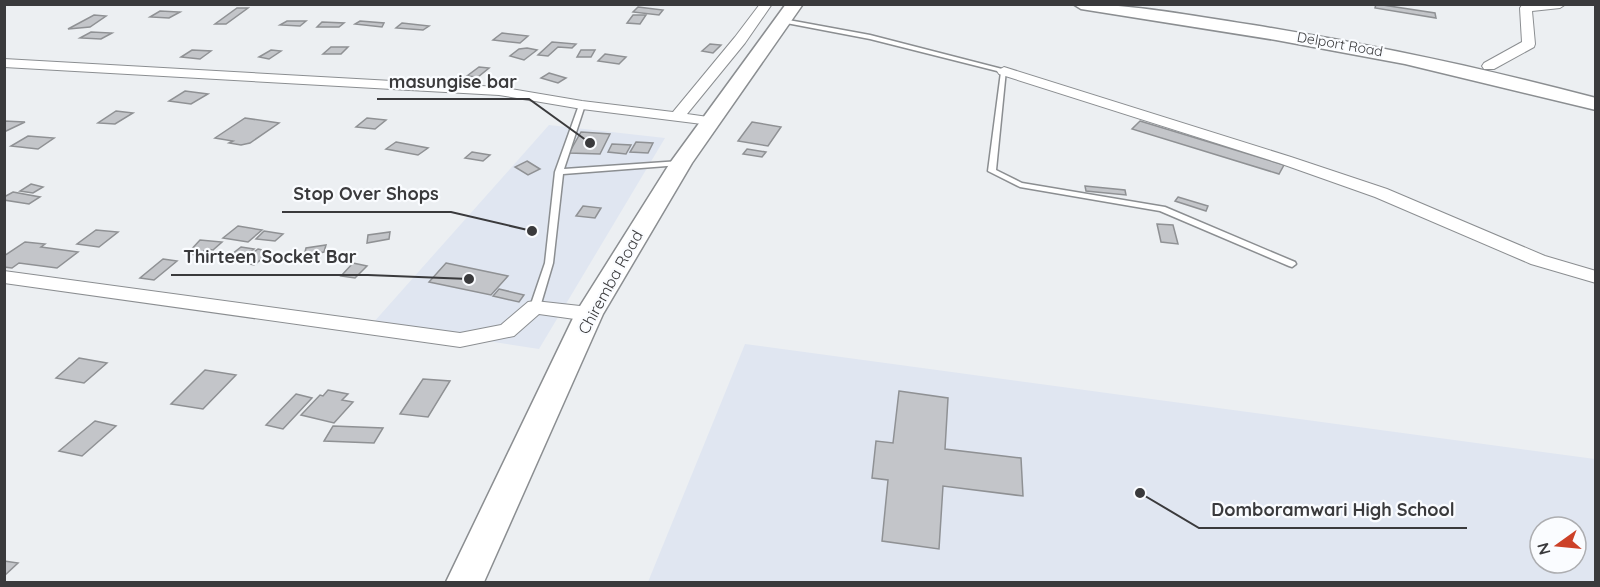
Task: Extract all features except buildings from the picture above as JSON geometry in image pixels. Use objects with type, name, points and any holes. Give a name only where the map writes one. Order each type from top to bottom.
[{"type":"main road","name":"Delport Road","points":[[1081,4],[1282,34],[1388,53],[1496,77],[1596,104]]},
{"type":"main road","name":"Chiremba Road","points":[[465,582],[589,314],[681,163],[711,121],[781,10]]},
{"type":"street","points":[[1488,66],[1529,44],[1526,8],[1560,4]]},
{"type":"street","points":[[678,115],[740,40],[781,10]]},
{"type":"street","points":[[4,63],[499,91],[582,105],[678,115],[711,121]]},
{"type":"street","points":[[1004,71],[1285,160],[1381,193],[1538,260],[1596,277]]},
{"type":"street","points":[[4,277],[460,339],[507,330],[535,307],[589,314]]},
{"type":"lane","points":[[781,10],[870,37],[1004,71],[993,171],[1020,185],[1162,209],[1292,264]]},
{"type":"lane","points":[[535,307],[549,263],[559,172],[582,105]]},
{"type":"lane","points":[[559,172],[681,163]]},
{"type":"shaded area","points":[[549,125],[665,138],[539,349],[373,323]]},
{"type":"shaded area","points":[[745,344],[1595,459],[1595,582],[648,582]]},
{"type":"place","name":"masungise bar","points":[[590,143]]},
{"type":"place","name":"Stop Over Shops","points":[[532,231]]},
{"type":"place","name":"Thirteen Socket Bar","points":[[469,279]]},
{"type":"place","name":"Domboramwari High School","points":[[1140,493]]}]
